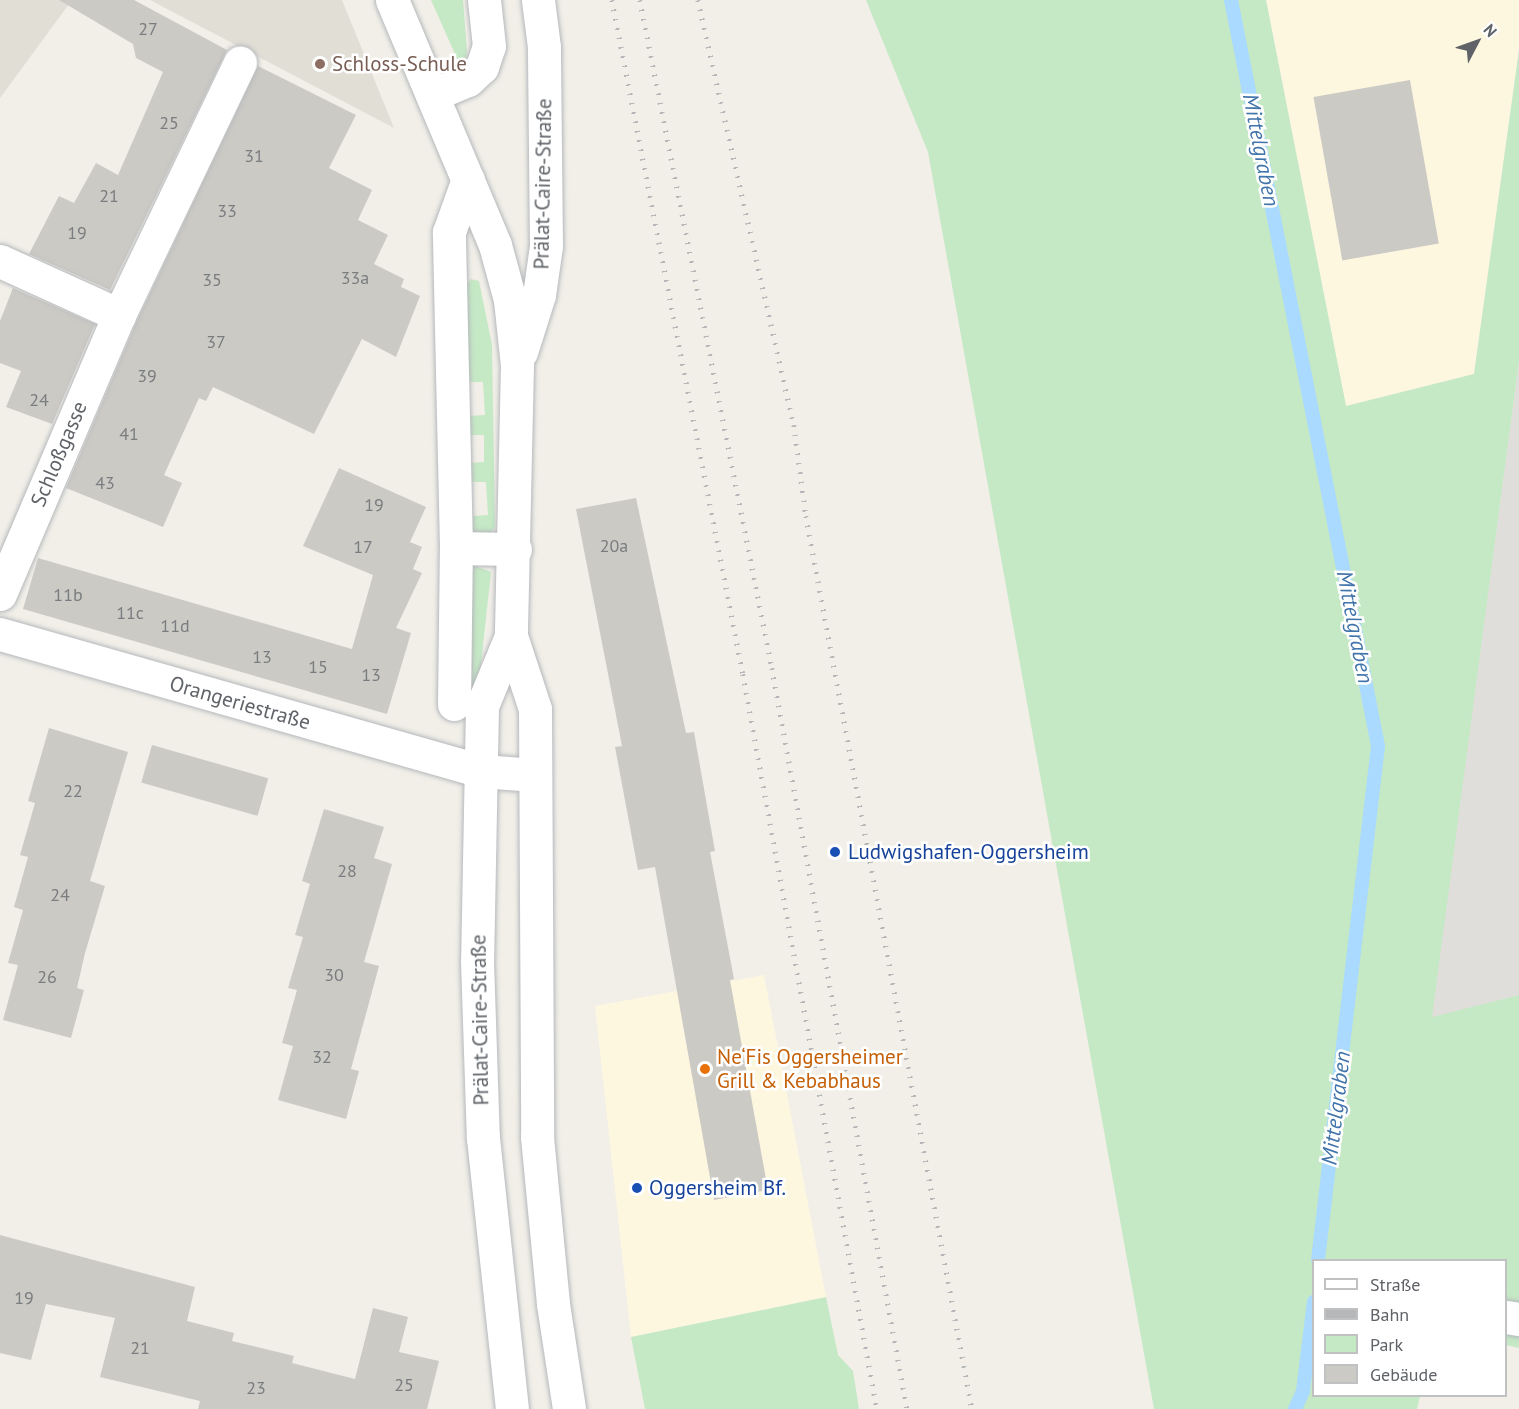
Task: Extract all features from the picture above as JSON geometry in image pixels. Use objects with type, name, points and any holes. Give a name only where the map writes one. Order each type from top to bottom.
[{"type":"street","name":"Prälat-Caire-Straße","points":[[392,0],[495,245],[510,300],[517,365],[515,549],[511,636],[482,706],[477,961],[483,1138],[512,1409]]},
{"type":"street","points":[[432,95],[468,80],[482,67],[489,46],[484,0]]},
{"type":"street","name":"Prälat-Caire-Straße","points":[[517,365],[538,295],[546,246],[544,47],[538,0]]},
{"type":"street","name":"Schloßgasse","points":[[0,594],[120,315],[240,63]]},
{"type":"street","points":[[454,704],[456,548],[449,231],[468,179]]},
{"type":"street","points":[[0,261],[120,315]]},
{"type":"street","points":[[456,548],[515,549]]},
{"type":"street","name":"Orangeriestraße","points":[[0,634],[481,771],[536,775]]},
{"type":"street","name":"Prälat-Caire-Straße","points":[[511,636],[536,709],[537,1137],[553,1304],[569,1409]]},
{"type":"shaded area","points":[[0,0],[72,0],[0,98]]},
{"type":"shaded area","name":"Schloss-Schule","points":[[150,0],[342,0],[394,128]]},
{"type":"shaded area","points":[[1266,0],[1519,0],[1519,50],[1474,374],[1346,406]]},
{"type":"shaded area","points":[[1519,361],[1519,995],[1431,1018]]},
{"type":"shaded area","points":[[764,975],[826,1297],[631,1337],[595,1006]]},
{"type":"green space","points":[[431,0],[463,0],[467,52],[463,72]]},
{"type":"green space","points":[[866,0],[1266,0],[1346,406],[1474,374],[1519,50],[1519,361],[1432,1017],[1519,995],[1519,1348],[1507,1345],[1507,1259],[1312,1259],[1312,1397],[1420,1397],[1417,1409],[1154,1409],[928,152]]},
{"type":"green space","points":[[471,279],[479,281],[492,345],[495,527],[487,539],[473,533],[473,516],[488,515],[486,482],[471,482],[470,463],[484,462],[484,435],[469,435],[468,416],[485,415],[483,382],[467,382],[464,286]]},
{"type":"green space","points":[[462,561],[491,572],[478,691],[469,693]]},
{"type":"green space","points":[[826,1297],[838,1355],[853,1371],[859,1409],[645,1409],[631,1337]]},
{"type":"building","points":[[59,0],[134,0],[227,50],[110,290],[29,254],[59,196],[74,203],[96,163],[118,175],[163,72],[136,58],[133,44]]},
{"type":"building","points":[[258,66],[356,115],[329,168],[372,190],[358,220],[388,235],[374,264],[404,279],[401,287],[420,296],[396,357],[362,339],[314,434],[213,387],[206,401],[199,398],[164,475],[182,483],[163,527],[66,488],[136,323]]},
{"type":"building","points":[[1410,80],[1439,243],[1342,260],[1313,97]]},
{"type":"building","points":[[13,288],[95,324],[52,424],[6,407],[21,371],[0,363],[0,321]]},
{"type":"building","points":[[339,468],[426,507],[410,542],[422,547],[413,569],[422,573],[396,628],[411,633],[387,714],[23,609],[38,558],[352,649],[373,575],[303,546]]},
{"type":"building","points":[[636,498],[686,733],[694,732],[715,851],[710,852],[734,979],[730,980],[768,1190],[714,1200],[655,867],[638,870],[615,747],[622,746],[576,509]]},
{"type":"building","points":[[49,728],[128,752],[90,881],[105,886],[77,988],[84,990],[71,1038],[3,1020],[18,965],[8,963],[23,910],[14,907],[28,857],[20,855],[35,803],[28,801]]},
{"type":"building","points":[[152,745],[268,778],[258,816],[141,782]]},
{"type":"building","points":[[324,809],[384,827],[374,858],[392,864],[364,962],[379,966],[351,1069],[359,1071],[346,1119],[278,1100],[293,1046],[282,1043],[297,990],[288,988],[303,937],[295,935],[310,884],[302,881]]},
{"type":"building","points":[[0,1235],[195,1287],[187,1321],[234,1333],[232,1341],[294,1356],[292,1363],[355,1379],[373,1308],[408,1317],[399,1352],[439,1361],[427,1409],[198,1409],[200,1401],[100,1377],[115,1318],[46,1304],[31,1360],[0,1353]]},
{"type":"waterway","name":"Mittelgraben","points":[[1231,0],[1378,746],[1318,1259]]},
{"type":"waterway","name":"Mittelgraben","points":[[1295,1409],[1303,1391],[1312,1318]]},
{"type":"railway","points":[[612,0],[743,674],[877,1409]]},
{"type":"railway","points":[[640,0],[772,668],[907,1409]]},
{"type":"railway","points":[[698,0],[794,425],[806,516],[972,1409]]},
{"type":"place","name":"Schloss-Schule","points":[[320,64]]},
{"type":"place","name":"Ludwigshafen-Oggersheim","points":[[835,852]]},
{"type":"place","name":"Ne‘Fis Oggersheimer Grill & Kebabhaus","points":[[705,1069]]},
{"type":"place","name":"Oggersheim Bf.","points":[[637,1188]]}]
